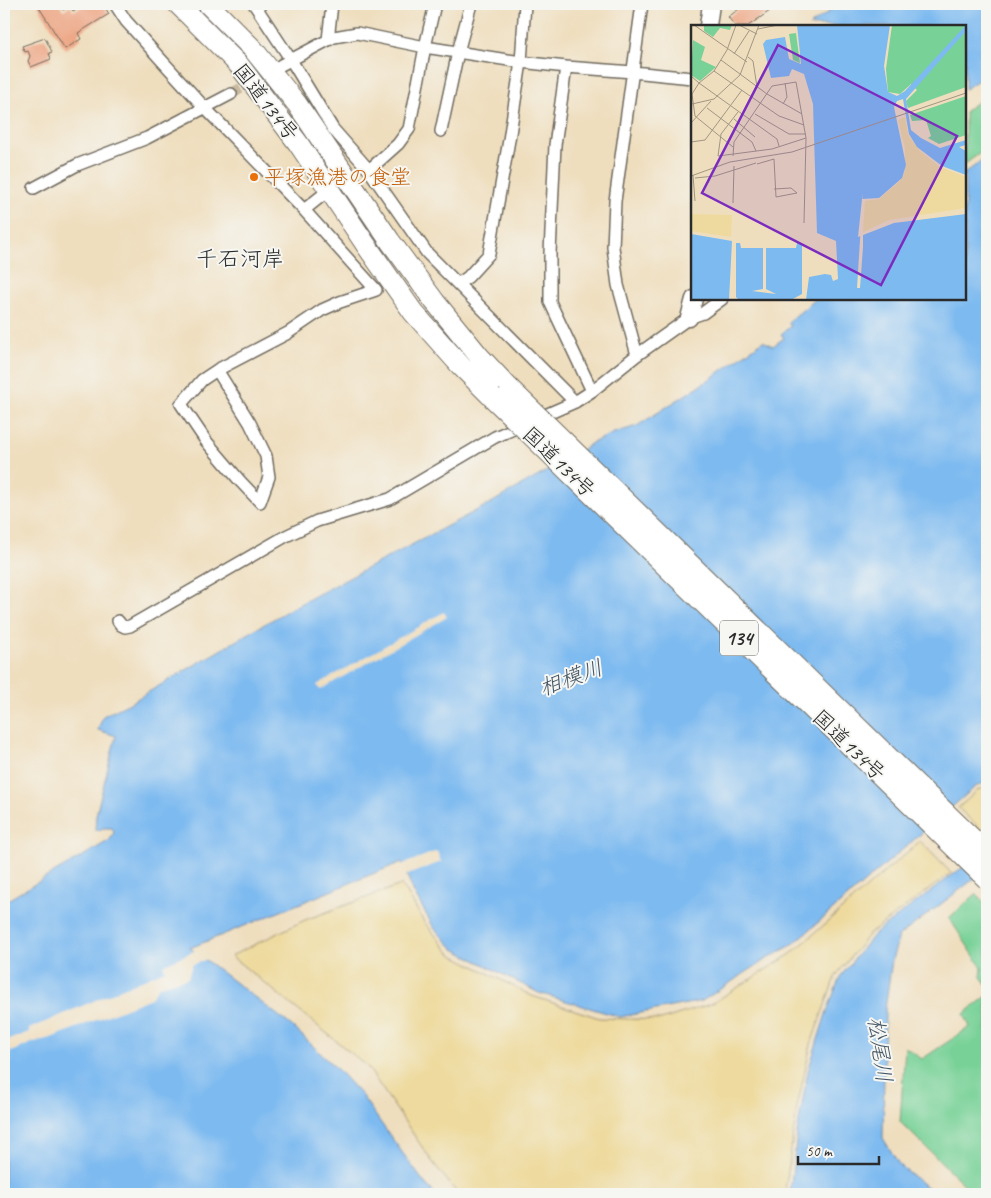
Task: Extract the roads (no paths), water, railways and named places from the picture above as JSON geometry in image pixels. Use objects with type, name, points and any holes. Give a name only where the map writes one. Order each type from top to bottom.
[{"type":"highway","name":"国道134号","points":[[178,4],[239,65],[298,143],[413,312],[461,366],[501,393],[987,853]]},
{"type":"highway","name":"国道134号","points":[[208,4],[254,49],[297,104],[390,241],[435,302],[479,356],[501,393],[987,879]]},
{"type":"street","points":[[115,4],[126,21],[204,108],[304,210],[376,290],[322,310],[288,333],[217,370],[202,380],[181,404],[206,441],[260,502],[270,477],[266,456],[250,423],[217,370]]},
{"type":"street","points":[[254,4],[286,63],[333,129],[369,170],[427,252],[575,402]]},
{"type":"street","points":[[328,40],[332,4]]},
{"type":"street","points":[[369,170],[398,144],[409,129],[435,4]]},
{"type":"street","points":[[441,131],[458,52],[471,4]]},
{"type":"street","points":[[458,284],[468,277],[489,254],[521,62],[525,4]]},
{"type":"street","points":[[637,355],[618,286],[613,247],[615,201],[642,4]]},
{"type":"street","points":[[708,25],[713,5]]},
{"type":"street","points":[[286,63],[334,37],[357,34],[521,62],[691,78]]},
{"type":"street","points":[[566,67],[555,145],[550,253],[550,302],[592,391]]},
{"type":"street","points":[[34,188],[77,165],[147,138],[231,94]]},
{"type":"street","points":[[304,210],[329,190]]},
{"type":"street","points":[[689,318],[694,300]]},
{"type":"street","points":[[118,621],[125,627],[130,626],[286,536],[317,521],[390,499],[495,437],[575,402],[689,318],[703,313],[721,300]]},
{"type":"water","points":[[840,4],[987,4],[987,74],[966,88],[966,25],[810,25]]},
{"type":"water","name":"相模川","points":[[987,157],[987,782],[975,787],[792,945],[765,960],[702,1001],[620,1017],[539,993],[454,949],[434,928],[413,891],[402,862],[190,948],[292,1026],[336,1068],[362,1096],[423,1181],[435,1194],[4,1194],[4,902],[110,840],[114,832],[112,828],[95,831],[96,815],[116,736],[98,730],[103,716],[128,704],[292,608],[489,504],[572,457],[592,443],[614,433],[637,426],[710,379],[763,341],[773,346],[784,338],[781,334],[791,326],[788,322],[815,300],[966,300],[966,172]]},
{"type":"water","name":"松尾川","points":[[987,849],[987,869],[899,936],[892,960],[885,1009],[883,1138],[900,1166],[936,1194],[790,1194],[797,1133],[808,1071],[840,977],[874,934]]},
{"type":"tunnel","points":[[231,94],[275,69]]},
{"type":"place","name":"平塚漁港の食堂","points":[[254,177]]},
{"type":"district","name":"千石河岸","points":[[240,259]]}]
